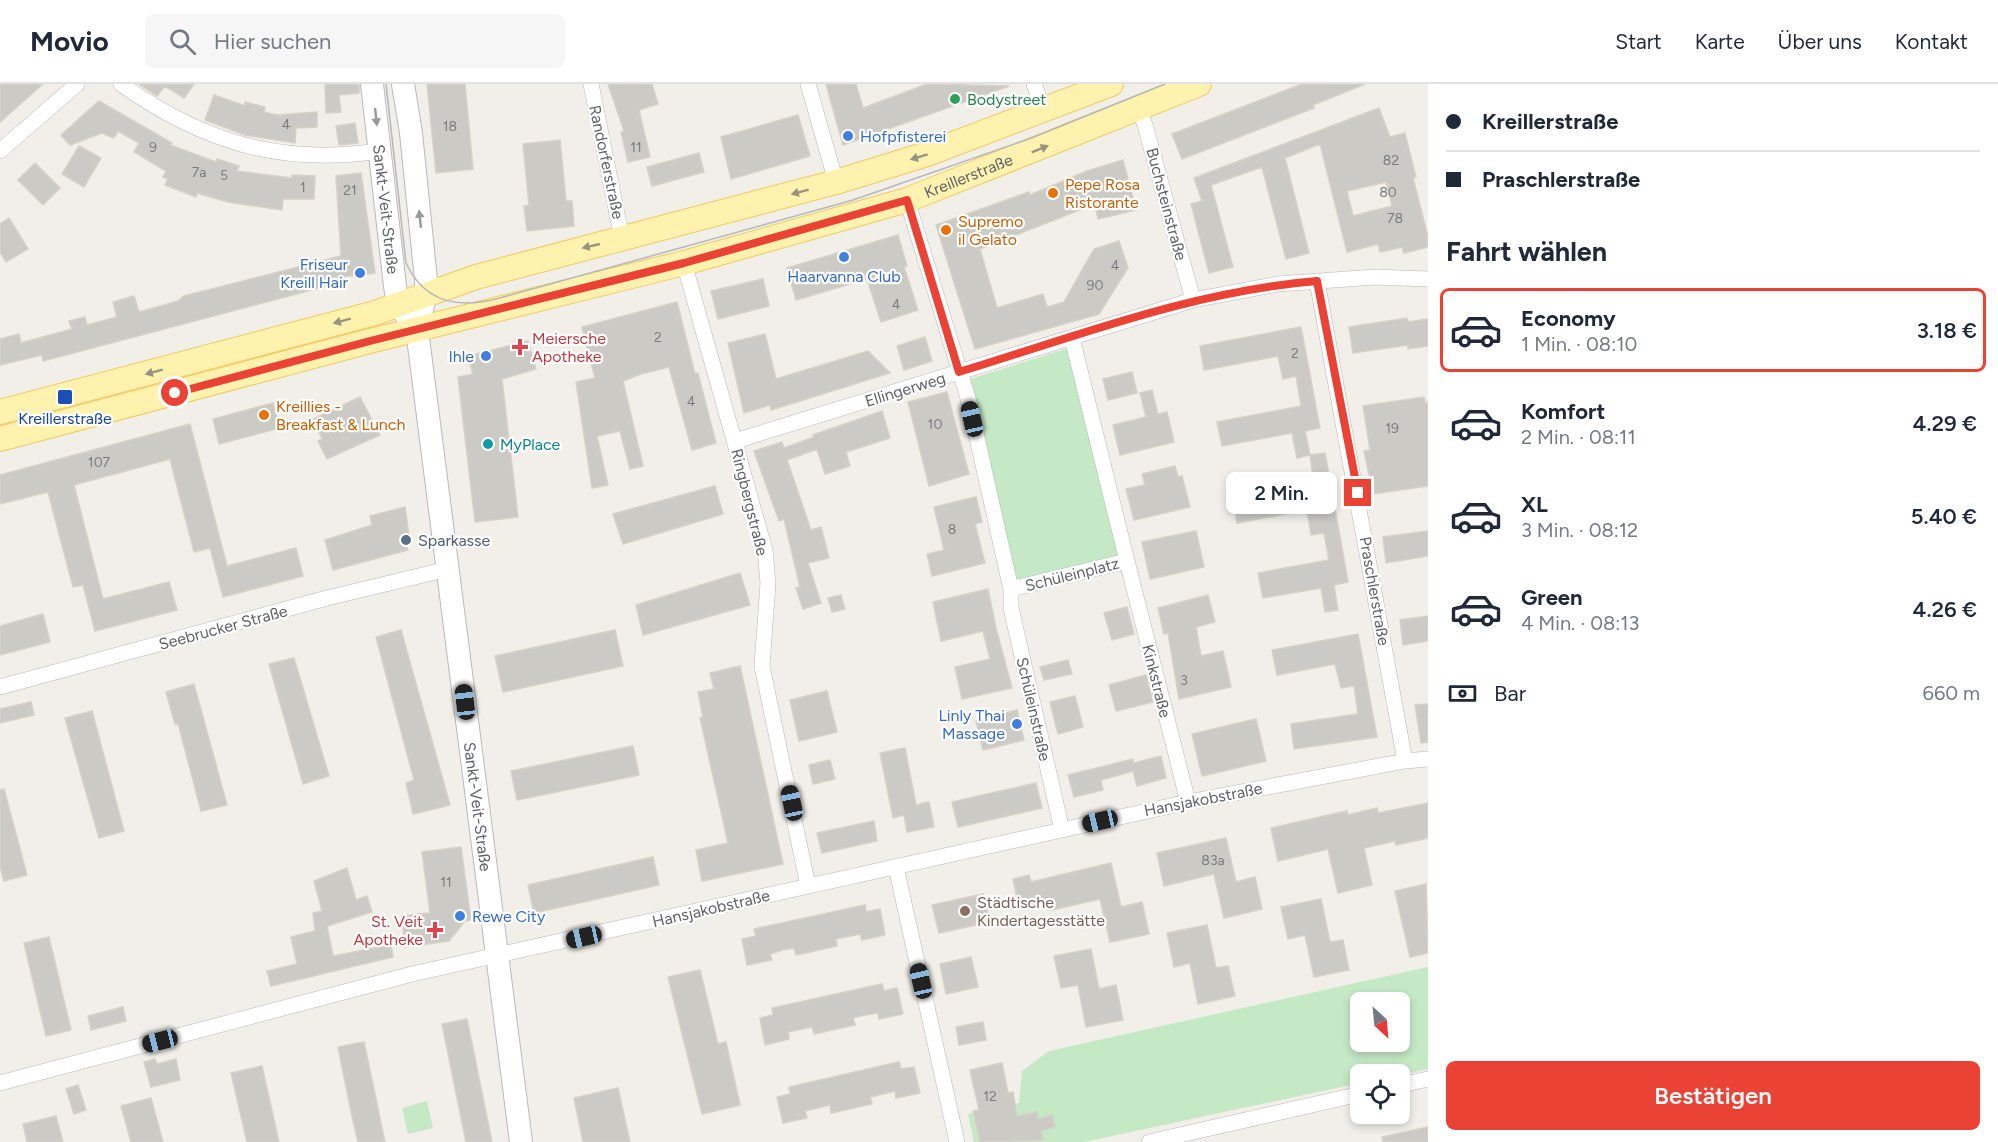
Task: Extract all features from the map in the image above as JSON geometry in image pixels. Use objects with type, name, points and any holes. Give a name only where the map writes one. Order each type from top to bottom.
[{"type":"main road","name":"Kreillerstraße","points":[[0,412],[364,316],[426,293],[520,265],[836,182],[927,154],[1111,84]]},
{"type":"main road","name":"Kreillerstraße","points":[[0,439],[684,263],[907,200],[1199,84]]},
{"type":"street","points":[[0,150],[76,84]]},
{"type":"street","points":[[121,84],[158,110],[213,136],[268,152],[322,155],[379,151]]},
{"type":"street","name":"Sankt-Veit-Straße","points":[[372,84],[398,304],[417,330]]},
{"type":"street","name":"Sankt-Veit-Straße","points":[[403,84],[411,133],[426,293],[417,330],[521,1142]]},
{"type":"street","name":"Randorferstraße","points":[[591,84],[622,239]]},
{"type":"street","points":[[808,84],[836,182]]},
{"type":"street","points":[[1034,84],[1044,111]]},
{"type":"street","name":"Buchsteinstraße","points":[[1138,108],[1145,125],[1192,300]]},
{"type":"street","points":[[907,200],[959,372]]},
{"type":"street","name":"Ringbergstraße","points":[[684,263],[765,550],[768,583],[762,666],[808,886]]},
{"type":"street","name":"Ellingerweg","points":[[735,441],[1192,300],[1278,284],[1375,277],[1428,279]]},
{"type":"street","name":"Praschlerstraße","points":[[1317,281],[1406,761]]},
{"type":"street","name":"Schüleinplatz","points":[[959,372],[968,398],[1011,588],[1127,561],[1072,338]]},
{"type":"street","name":"Kinkstraße","points":[[1127,561],[1188,802]]},
{"type":"street","name":"Seebrucker Straße","points":[[0,687],[327,598],[448,569]]},
{"type":"street","name":"Schüleinstraße","points":[[1011,588],[1011,608],[1062,830]]},
{"type":"street","name":"Hansjakobstraße","points":[[0,1083],[412,974],[1188,802],[1406,761],[1428,759]]},
{"type":"street","points":[[896,867],[957,1142]]},
{"type":"street","points":[[1410,1083],[1428,1079]]},
{"type":"street","points":[[1149,1142],[1350,1096]]},
{"type":"green space","points":[[1075,346],[1123,563],[1016,586],[970,379]]},
{"type":"green space","points":[[1428,967],[1428,1069],[1410,1073],[1410,1064],[1350,1064],[1350,1085],[1084,1142],[974,1142],[968,1114],[1019,1103],[1022,1071],[1049,1051]]},
{"type":"green space","points":[[427,1101],[433,1128],[408,1134],[402,1108]]},
{"type":"building","points":[[0,84],[43,84],[0,122]]},
{"type":"building","points":[[139,84],[194,84],[184,98],[165,86],[157,96]]},
{"type":"building","points":[[325,84],[359,84],[359,93],[339,95],[341,112],[326,113]]},
{"type":"building","points":[[427,84],[465,84],[473,169],[436,173]]},
{"type":"building","points":[[608,84],[652,84],[658,104],[639,110],[650,157],[628,162],[621,132],[624,131]]},
{"type":"building","points":[[826,84],[856,84],[863,108],[927,84],[1009,86],[843,145]]},
{"type":"building","points":[[1302,84],[1365,84],[1313,105],[1314,108],[1182,159],[1172,134]]},
{"type":"building","points":[[214,95],[245,106],[245,102],[265,107],[264,112],[277,115],[317,112],[317,127],[296,128],[295,143],[245,135],[205,120]]},
{"type":"building","points":[[99,101],[172,143],[170,145],[216,162],[217,159],[239,166],[237,171],[292,178],[292,175],[315,176],[314,199],[283,199],[282,210],[228,202],[197,193],[196,197],[165,185],[168,179],[163,177],[166,171],[134,152],[139,143],[118,131],[114,138],[102,133],[70,145],[61,135]]},
{"type":"building","points":[[1379,108],[1390,137],[1405,133],[1416,177],[1413,178],[1428,237],[1428,247],[1404,253],[1402,247],[1380,252],[1378,244],[1347,252],[1320,144],[1285,158],[1309,253],[1286,259],[1262,167],[1211,185],[1233,267],[1209,273],[1191,204],[1202,201],[1194,178]],"holes":[[[1386,182],[1392,206],[1353,216],[1347,191]]]},
{"type":"building","points":[[798,115],[810,156],[731,179],[721,137]]},
{"type":"building","points":[[355,123],[358,143],[339,145],[336,126]]},
{"type":"building","points":[[560,140],[566,201],[572,201],[574,226],[527,231],[524,206],[529,205],[523,144]]},
{"type":"building","points":[[79,146],[101,158],[84,187],[62,174]]},
{"type":"building","points":[[699,153],[704,172],[652,186],[647,167]]},
{"type":"building","points":[[1123,160],[1136,210],[1098,219],[1095,204],[980,249],[997,308],[1043,294],[1047,307],[1064,302],[1094,249],[1119,241],[1128,268],[1099,314],[975,349],[936,225],[1029,192],[1030,195],[1087,171]]},
{"type":"building","points":[[35,163],[60,188],[43,205],[18,180]]},
{"type":"building","points":[[361,173],[375,273],[325,279],[327,286],[43,361],[42,355],[0,365],[0,339],[19,334],[21,343],[72,329],[69,321],[85,317],[87,325],[117,317],[113,302],[134,296],[139,312],[178,301],[184,296],[341,256],[336,176]]},
{"type":"building","points":[[9,218],[28,249],[6,262],[0,252],[0,224]]},
{"type":"building","points":[[898,235],[907,266],[904,267],[918,310],[881,322],[867,279],[796,300],[787,268]]},
{"type":"building","points":[[763,279],[769,306],[718,319],[711,291]]},
{"type":"building","points":[[677,302],[695,374],[698,373],[716,443],[692,450],[669,367],[641,374],[623,381],[643,466],[630,469],[620,431],[597,436],[608,485],[592,488],[576,382],[595,378],[582,327]]},
{"type":"building","points":[[1407,318],[1408,322],[1428,319],[1428,346],[1408,349],[1408,345],[1353,353],[1349,327]]},
{"type":"building","points":[[1301,327],[1320,428],[1305,431],[1310,455],[1297,458],[1292,433],[1222,446],[1217,422],[1301,406],[1296,376],[1283,379],[1278,356],[1204,370],[1200,346]]},
{"type":"building","points":[[765,334],[776,379],[868,351],[890,373],[771,410],[770,405],[744,413],[728,343]]},
{"type":"building","points":[[925,337],[932,361],[904,370],[897,346]]},
{"type":"building","name":"MyPlace","points":[[528,341],[536,369],[502,379],[518,517],[475,522],[458,377],[473,374],[468,356]]},
{"type":"building","points":[[1132,372],[1137,393],[1108,400],[1103,379]]},
{"type":"building","points":[[1152,390],[1158,414],[1167,412],[1174,442],[1120,455],[1113,425],[1146,417],[1140,393]]},
{"type":"building","points":[[947,392],[969,474],[929,486],[908,402]]},
{"type":"building","points":[[360,397],[380,435],[327,459],[318,441],[322,439],[313,419]]},
{"type":"building","points":[[1424,397],[1425,403],[1428,402],[1428,486],[1373,494],[1364,451],[1370,450],[1363,406]]},
{"type":"building","points":[[273,403],[280,428],[219,444],[213,419]]},
{"type":"building","points":[[882,411],[890,438],[846,452],[850,466],[825,474],[817,449],[787,460],[811,530],[821,527],[829,558],[808,563],[821,603],[803,609],[796,588],[800,587],[784,519],[779,521],[754,451],[782,442],[784,448],[814,437],[813,435]]},
{"type":"building","points":[[190,424],[227,566],[296,548],[303,576],[223,597],[210,548],[194,552],[170,459],[74,485],[103,599],[169,582],[177,610],[95,631],[83,585],[73,587],[48,492],[0,504],[0,475]]},
{"type":"building","points":[[1325,453],[1348,582],[1334,585],[1338,610],[1325,612],[1321,588],[1263,598],[1258,573],[1329,560],[1324,533],[1311,535],[1307,510],[1237,523],[1233,498],[1314,483],[1310,455]]},
{"type":"building","points":[[1175,466],[1178,477],[1182,476],[1190,507],[1134,520],[1126,489],[1145,485],[1142,474]]},
{"type":"building","points":[[715,486],[723,514],[623,544],[613,514]]},
{"type":"building","points":[[976,497],[982,522],[975,524],[985,563],[932,576],[927,554],[944,550],[934,507]]},
{"type":"building","points":[[405,507],[410,543],[406,545],[408,550],[333,570],[325,540],[372,525],[370,516]]},
{"type":"building","points":[[1196,531],[1204,567],[1150,579],[1142,542]]},
{"type":"building","points":[[1428,531],[1428,556],[1386,563],[1383,537]]},
{"type":"building","points":[[740,573],[750,605],[643,635],[636,605]]},
{"type":"building","points":[[988,589],[1012,688],[962,699],[955,667],[990,659],[983,631],[941,641],[933,602]]},
{"type":"building","points":[[841,595],[845,609],[832,612],[828,598]]},
{"type":"building","points":[[1208,595],[1215,622],[1196,627],[1201,656],[1223,651],[1231,687],[1179,699],[1168,633],[1164,634],[1158,608]]},
{"type":"building","points":[[1127,607],[1134,634],[1112,640],[1104,613]]},
{"type":"building","points":[[43,614],[50,642],[0,655],[0,626]]},
{"type":"building","points":[[1428,616],[1428,641],[1403,645],[1400,620]]},
{"type":"building","points":[[401,630],[450,805],[413,814],[406,783],[414,780],[376,637]]},
{"type":"building","points":[[615,630],[623,666],[503,692],[495,656]]},
{"type":"building","points":[[1358,634],[1377,737],[1294,749],[1291,724],[1358,714],[1354,686],[1341,688],[1335,664],[1277,675],[1272,650]]},
{"type":"building","points":[[294,658],[329,776],[303,784],[269,664]]},
{"type":"building","points":[[1068,660],[1072,674],[1044,680],[1040,667]]},
{"type":"building","points":[[740,666],[783,864],[702,881],[696,850],[728,843],[700,718],[703,717],[698,692],[714,689],[710,673]]},
{"type":"building","points":[[1146,675],[1153,702],[1116,711],[1109,685]]},
{"type":"building","points":[[194,684],[227,805],[201,811],[178,723],[175,724],[166,692]]},
{"type":"building","points":[[827,691],[837,732],[799,741],[790,700]]},
{"type":"building","points":[[1075,696],[1083,727],[1058,734],[1050,702]]},
{"type":"building","points":[[31,702],[34,715],[0,723],[0,709]]},
{"type":"building","points":[[1428,704],[1428,742],[1421,743],[1415,705]]},
{"type":"building","points":[[1017,710],[1024,740],[983,750],[976,721]]},
{"type":"building","points":[[92,711],[124,831],[99,838],[65,718]]},
{"type":"building","points":[[1256,719],[1266,761],[1202,776],[1192,734]]},
{"type":"building","points":[[633,746],[639,775],[517,800],[511,771]]},
{"type":"building","points":[[905,748],[916,805],[929,802],[934,827],[907,832],[904,815],[893,818],[880,753]]},
{"type":"building","points":[[1161,756],[1166,778],[1137,786],[1133,771],[1101,780],[1103,790],[1074,797],[1068,775],[1133,759],[1134,763]]},
{"type":"building","points":[[830,760],[835,779],[813,784],[809,765]]},
{"type":"building","points":[[1036,783],[1042,808],[958,827],[952,802]]},
{"type":"building","points":[[4,789],[27,875],[4,881],[0,866],[0,790]]},
{"type":"building","points":[[1428,803],[1428,838],[1396,845],[1395,841],[1364,848],[1372,885],[1338,893],[1328,849],[1278,861],[1271,828],[1347,811],[1348,815],[1377,808],[1378,813]]},
{"type":"building","points":[[874,821],[877,841],[822,853],[817,833]]},
{"type":"building","points":[[1226,838],[1236,882],[1255,877],[1262,909],[1224,918],[1214,874],[1164,886],[1157,853]]},
{"type":"building","points":[[461,847],[471,920],[465,921],[449,941],[405,947],[402,916],[430,913],[422,852]]},
{"type":"building","points":[[653,857],[659,885],[534,913],[528,885]]},
{"type":"building","points":[[1111,863],[1121,907],[1142,902],[1149,934],[1110,942],[1100,899],[1051,910],[1049,901],[1019,908],[1013,879],[1029,875],[1031,882]]},
{"type":"building","points":[[347,868],[356,900],[367,896],[372,912],[327,926],[333,956],[391,945],[393,957],[271,986],[267,971],[297,964],[291,937],[315,931],[313,913],[322,911],[314,881]]},
{"type":"building","points":[[1426,884],[1428,953],[1410,957],[1395,891]]},
{"type":"building","points":[[983,894],[990,922],[939,933],[932,905]]},
{"type":"building","points":[[1321,899],[1330,942],[1343,940],[1349,970],[1314,977],[1305,935],[1288,939],[1281,907]]},
{"type":"building","points":[[865,905],[866,912],[880,909],[885,935],[862,940],[860,934],[836,939],[837,946],[796,955],[794,948],[783,950],[770,954],[772,960],[747,965],[742,939],[756,936],[754,929]]},
{"type":"building","points":[[1207,925],[1216,968],[1228,966],[1235,996],[1198,1004],[1190,963],[1174,967],[1167,933]]},
{"type":"building","points":[[49,937],[71,1030],[46,1036],[24,943]]},
{"type":"building","points":[[1091,949],[1099,989],[1116,985],[1123,1020],[1086,1027],[1078,985],[1061,988],[1054,956]]},
{"type":"building","points":[[971,957],[978,987],[946,994],[940,964]]},
{"type":"building","points":[[700,970],[718,1044],[726,1042],[740,1105],[702,1114],[668,977]]},
{"type":"building","points":[[882,984],[884,991],[897,988],[903,1014],[879,1019],[878,1013],[865,1015],[853,1018],[855,1025],[814,1034],[812,1027],[788,1032],[789,1039],[765,1045],[760,1018],[773,1015],[772,1008]]},
{"type":"building","points":[[123,1007],[126,1021],[91,1030],[88,1016]]},
{"type":"building","points":[[467,1019],[492,1142],[466,1142],[442,1024]]},
{"type":"building","points":[[983,1022],[986,1040],[959,1045],[956,1027]]},
{"type":"building","points":[[364,1042],[385,1142],[358,1142],[352,1116],[338,1047]]},
{"type":"building","points":[[155,1059],[157,1064],[176,1059],[180,1080],[151,1087],[144,1062]]},
{"type":"building","points":[[899,1062],[901,1069],[914,1067],[920,1093],[896,1098],[895,1091],[870,1097],[872,1104],[831,1113],[830,1105],[805,1111],[807,1118],[783,1123],[777,1097],[790,1094],[789,1087]]},
{"type":"building","points":[[1002,1063],[1008,1093],[1013,1092],[1017,1116],[1037,1112],[1038,1119],[1052,1115],[1055,1127],[1041,1131],[1043,1140],[980,1142],[973,1111],[979,1110],[970,1070]]},
{"type":"building","points":[[262,1066],[279,1142],[247,1142],[231,1073]]},
{"type":"building","points":[[78,1085],[86,1110],[74,1114],[66,1089]]},
{"type":"building","points":[[618,1088],[630,1142],[583,1142],[574,1098]]},
{"type":"building","points":[[151,1098],[163,1142],[131,1142],[121,1106]]},
{"type":"building","points":[[56,1116],[63,1142],[27,1142],[23,1124]]},
{"type":"building","points":[[1428,1127],[1428,1142],[1383,1142],[1382,1137]]},
{"type":"tram line","points":[[386,84],[406,263],[413,276],[432,294],[443,299],[468,303],[496,299],[853,200],[1029,139],[1165,84]]},
{"type":"place","name":"Bodystreet","points":[[955,99]]},
{"type":"place","name":"Hofpfisterei","points":[[848,136]]},
{"type":"place","name":"Pepe Rosa Ristorante","points":[[1053,193]]},
{"type":"place","name":"Supremo il Gelato","points":[[946,230]]},
{"type":"place","name":"Haarvanna Club","points":[[844,257]]},
{"type":"place","name":"Friseur Kreill Hair","points":[[360,273]]},
{"type":"place","name":"Meiersche Apotheke","points":[[520,347]]},
{"type":"place","name":"Ihle","points":[[486,356]]},
{"type":"place","name":"Kreillerstraße","points":[[65,397]]},
{"type":"place","name":"Kreillies - Breakfast & Lunch","points":[[264,415]]},
{"type":"place","name":"MyPlace","points":[[488,444]]},
{"type":"place","name":"Sparkasse","points":[[406,540]]},
{"type":"place","name":"Linly Thai Massage","points":[[1017,724]]},
{"type":"place","name":"Städtische Kindertagesstätte","points":[[965,911]]},
{"type":"place","name":"Rewe City","points":[[460,916]]},
{"type":"place","name":"St. Veit Apotheke","points":[[435,930]]},
{"type":"route","points":[[175,393],[370,341],[684,263],[907,200],[959,372],[1192,300],[1278,284],[1317,281],[1358,493]]}]
